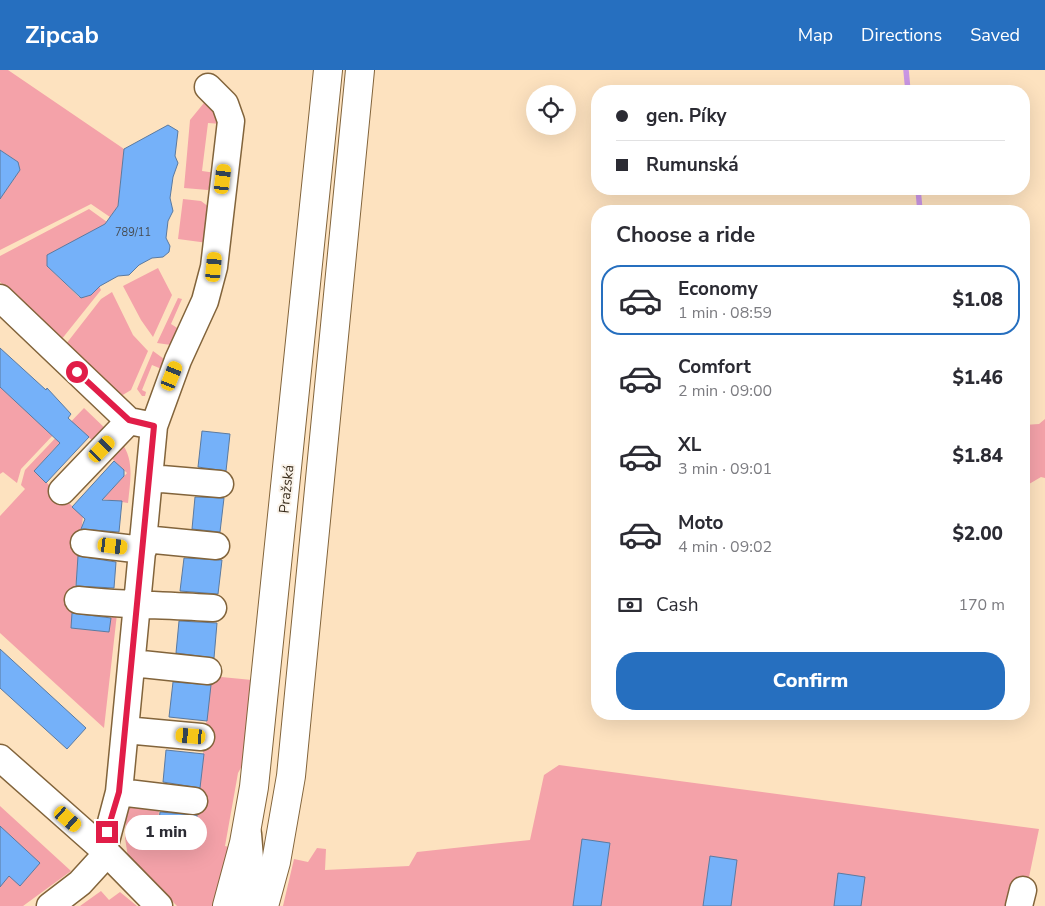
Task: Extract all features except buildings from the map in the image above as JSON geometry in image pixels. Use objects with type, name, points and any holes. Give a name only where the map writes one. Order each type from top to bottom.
[{"type":"main road","name":"Pražská","points":[[227,906],[237,875],[255,778],[275,604],[328,70]]},
{"type":"main road","points":[[264,906],[276,862],[290,776],[360,70]]},
{"type":"street","points":[[50,906],[91,872],[101,860],[119,792],[144,544],[139,512],[150,478],[154,426],[178,360],[205,301],[214,267],[231,121],[225,104],[208,87]]},
{"type":"street","points":[[0,298],[129,420],[154,426]]},
{"type":"street","points":[[62,491],[129,420]]},
{"type":"street","points":[[150,478],[220,484]]},
{"type":"street","points":[[84,542],[216,546]]},
{"type":"street","points":[[78,600],[213,608]]},
{"type":"street","points":[[132,663],[208,671]]},
{"type":"street","points":[[125,730],[201,737]]},
{"type":"street","points":[[0,758],[104,850],[159,906]]},
{"type":"street","points":[[119,792],[194,802]]},
{"type":"street","points":[[241,906],[251,870],[247,826]]},
{"type":"shaded area","points":[[0,70],[8,70],[124,149],[118,206],[110,217],[91,204],[0,250],[0,199],[20,170],[18,162],[0,150]]},
{"type":"shaded area","points":[[208,98],[222,124],[208,123],[202,171],[216,173],[208,190],[184,188],[190,120]]},
{"type":"shaded area","points":[[183,199],[201,201],[209,207],[208,243],[178,239]]},
{"type":"shaded area","points":[[89,209],[107,222],[47,266],[79,297],[91,295],[99,286],[101,290],[61,340],[0,282],[0,256]]},
{"type":"shaded area","points":[[158,268],[172,295],[153,337],[141,320],[123,286]]},
{"type":"shaded area","points":[[112,292],[133,335],[148,351],[131,390],[121,396],[66,344],[101,299]]},
{"type":"shaded area","points":[[178,298],[182,299],[171,324],[182,331],[171,345],[157,343]]},
{"type":"shaded area","points":[[153,351],[164,359],[164,370],[152,365],[142,390],[146,392],[145,396],[142,396],[137,389]]},
{"type":"shaded area","points":[[0,387],[52,435],[72,415],[21,469],[17,483],[3,472],[0,474]]},
{"type":"shaded area","points":[[84,408],[109,432],[97,445],[76,425],[34,471],[83,516],[71,628],[109,632],[111,614],[117,614],[104,728],[0,633],[0,516],[25,489],[21,485],[25,470]]},
{"type":"shaded area","points":[[1045,419],[1045,478],[1041,477],[1030,483],[1030,425],[1039,424]]},
{"type":"shaded area","points":[[121,442],[130,464],[128,503],[103,499],[127,473],[106,453]]},
{"type":"shaded area","points":[[211,676],[252,680],[243,764],[238,773],[225,846],[229,847],[215,906],[177,906],[128,857],[125,838],[127,800],[159,808],[158,830],[195,833]]},
{"type":"shaded area","points":[[559,765],[1039,829],[1023,906],[283,906],[294,859],[308,862],[317,848],[326,849],[325,870],[409,866],[417,852],[530,840],[544,775]]},
{"type":"shaded area","points":[[0,806],[71,871],[23,906],[0,906]]},
{"type":"shaded area","points":[[101,891],[109,900],[120,892],[137,906],[80,906]]},
{"type":"waterway","points":[[906,70],[907,85]]},
{"type":"waterway","points":[[919,195],[919,205]]},
{"type":"route","points":[[77,372],[129,420],[141,425],[154,426],[119,792],[107,832]]}]
